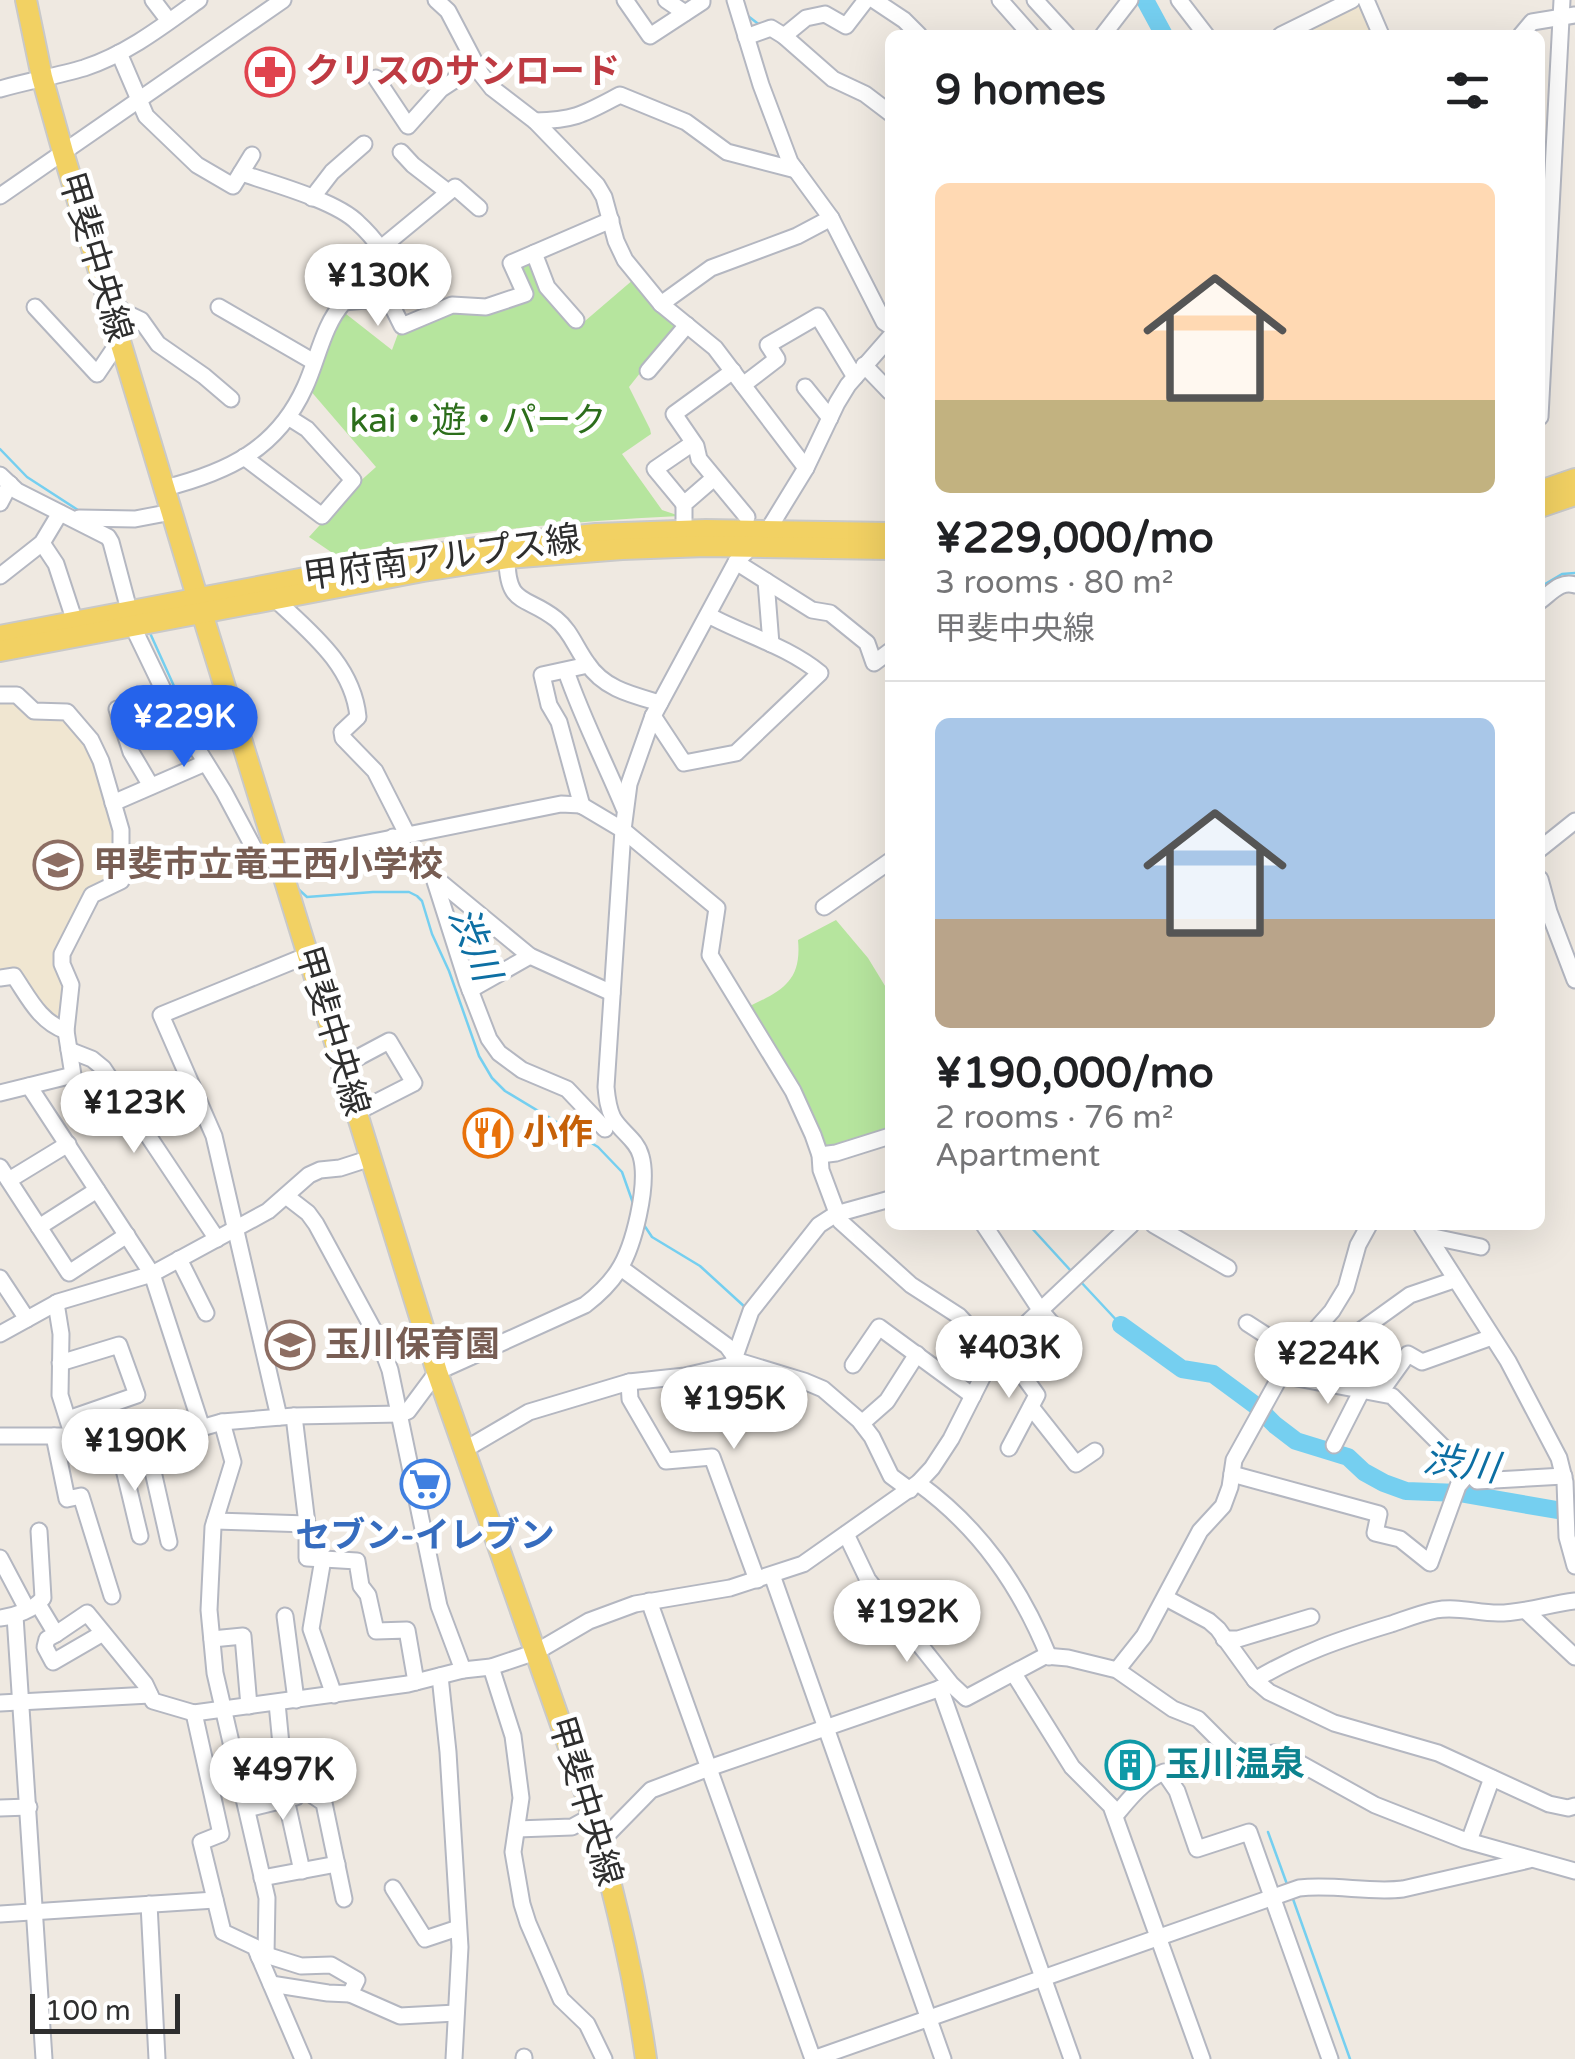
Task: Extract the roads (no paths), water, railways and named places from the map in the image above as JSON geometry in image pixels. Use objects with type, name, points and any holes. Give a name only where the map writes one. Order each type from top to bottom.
[{"type":"main road","name":"甲斐中央線","points":[[26,0],[42,78],[106,296],[436,1372],[600,1842],[629,1958],[646,2059]]},
{"type":"main road","points":[[1545,490],[1575,478]]},
{"type":"main road","points":[[1545,505],[1575,494]]},
{"type":"main road","name":"甲府南アルプス線","points":[[0,651],[131,618],[416,556],[502,544],[596,534],[684,531],[885,533]]},
{"type":"main road","name":"甲府南アルプス線","points":[[200,605],[275,599],[507,558],[622,549],[885,549]]},
{"type":"main road","name":"甲府南アルプス線","points":[[0,636],[75,622],[131,618]]},
{"type":"street","points":[[153,0],[170,21]]},
{"type":"street","points":[[0,89],[85,68],[119,53],[198,0]]},
{"type":"street","points":[[0,196],[283,0]]},
{"type":"street","points":[[436,0],[448,12],[492,88],[534,122],[597,185],[625,260],[661,304],[715,348],[806,468]]},
{"type":"street","points":[[625,0],[650,36],[702,0]]},
{"type":"street","points":[[666,0],[685,14]]},
{"type":"street","points":[[735,0],[790,162],[831,218],[885,323]]},
{"type":"street","points":[[784,36],[806,18],[825,14],[846,26],[870,0],[913,30]]},
{"type":"street","points":[[1000,0],[1027,30]]},
{"type":"street","points":[[1035,0],[1062,30]]},
{"type":"street","points":[[1107,30],[1130,0]]},
{"type":"street","points":[[1179,0],[1202,30]]},
{"type":"street","points":[[1291,30],[1352,0]]},
{"type":"street","points":[[1366,0],[1380,30]]},
{"type":"street","points":[[1545,345],[1568,16],[1562,0]]},
{"type":"street","points":[[1525,30],[1532,22],[1568,16]]},
{"type":"street","points":[[746,37],[771,28],[834,80],[865,94],[885,109]]},
{"type":"street","points":[[119,53],[146,116],[197,165],[233,186],[252,154]]},
{"type":"street","points":[[376,78],[408,126],[441,89],[476,66]]},
{"type":"street","points":[[534,122],[584,115],[620,95],[686,122],[726,152],[796,170]]},
{"type":"street","points":[[312,198],[332,172],[364,144]]},
{"type":"street","points":[[401,152],[448,192]]},
{"type":"street","points":[[240,174],[278,184],[357,220],[401,280],[384,290],[402,326],[452,305],[486,308],[525,294],[511,262],[611,220]]},
{"type":"street","points":[[381,248],[454,187],[479,208]]},
{"type":"street","points":[[661,304],[711,268],[797,236],[831,218]]},
{"type":"street","points":[[534,253],[548,287],[576,320]]},
{"type":"street","points":[[106,296],[124,312],[141,320],[158,344],[231,400]]},
{"type":"street","points":[[165,488],[206,476],[244,457],[276,434],[306,386],[330,324],[344,302],[388,298]]},
{"type":"street","points":[[35,307],[98,374],[120,340]]},
{"type":"street","points":[[218,307],[314,362]]},
{"type":"street","points":[[747,517],[699,460],[674,414],[778,360],[768,345],[818,316],[860,371],[885,388]]},
{"type":"street","points":[[648,371],[687,324]]},
{"type":"street","points":[[0,1436],[173,1436],[222,1422],[401,1414],[408,1411],[436,1372],[585,1305],[605,1289],[620,1268],[641,1208],[644,1178],[642,1156],[613,1118],[606,1087],[623,830],[630,784],[656,710],[736,562],[768,530],[806,468],[836,403],[885,343]]},
{"type":"street","points":[[805,387],[830,418]]},
{"type":"street","points":[[244,457],[322,516],[352,480],[307,429],[288,417]]},
{"type":"street","points":[[684,531],[684,504],[655,469],[693,443]]},
{"type":"street","points":[[684,504],[714,478]]},
{"type":"street","points":[[0,503],[5,480],[18,491],[112,542],[131,618],[172,708],[256,852],[266,858],[279,860],[561,804],[582,806],[623,830],[717,908],[710,954],[793,1091],[814,1135],[836,1214],[912,1285],[959,1316],[994,1354],[1017,1368],[1037,1395],[1009,1448]]},
{"type":"street","points":[[65,515],[135,519],[172,512]]},
{"type":"street","points":[[0,576],[42,543],[65,515]]},
{"type":"street","points":[[42,543],[56,564],[75,622]]},
{"type":"street","points":[[507,558],[507,580],[521,600],[555,618],[570,634],[588,666],[616,690],[656,710],[684,763],[736,753],[820,673],[798,656],[740,633],[708,615]]},
{"type":"street","points":[[736,562],[812,610],[830,614],[867,643],[874,664],[885,655]]},
{"type":"street","points":[[766,581],[770,644]]},
{"type":"street","points":[[1545,598],[1562,584],[1575,585]]},
{"type":"street","points":[[275,599],[328,648],[343,673],[356,702],[358,718],[342,732],[344,738],[375,771],[400,836],[433,875],[530,956],[612,993]]},
{"type":"street","points":[[582,806],[560,722],[549,705],[542,675],[588,666]]},
{"type":"street","points":[[566,671],[580,712],[599,746],[626,812]]},
{"type":"street","points":[[0,695],[17,695],[34,711],[68,712],[79,724],[96,750],[121,830],[122,881],[92,895],[62,954],[71,985],[66,1031],[73,1076],[0,1093]]},
{"type":"street","points":[[116,709],[131,752],[150,786]]},
{"type":"street","points":[[113,802],[205,763]]},
{"type":"street","points":[[1545,846],[1575,822]]},
{"type":"street","points":[[824,906],[885,864]]},
{"type":"street","points":[[433,875],[470,990],[499,1053],[522,1070],[567,1088],[605,1128]]},
{"type":"street","points":[[1545,897],[1575,980]]},
{"type":"street","points":[[308,954],[161,1015],[214,1136],[287,1417],[307,1524],[307,1558],[356,1561],[376,1631],[407,1630],[416,1682]]},
{"type":"street","points":[[470,990],[530,956]]},
{"type":"street","points":[[0,978],[14,976],[43,1018],[66,1031]]},
{"type":"street","points":[[342,1066],[389,1041],[414,1082],[356,1112]]},
{"type":"street","points":[[69,1050],[103,1068],[216,1239]]},
{"type":"street","points":[[30,1086],[152,1274],[202,1428]]},
{"type":"street","points":[[820,1155],[885,1138]]},
{"type":"street","points":[[68,1144],[4,1174],[69,1273],[127,1235]]},
{"type":"street","points":[[0,1334],[56,1304],[152,1274],[268,1211],[320,1170],[371,1158]]},
{"type":"street","points":[[39,1227],[98,1190]]},
{"type":"street","points":[[286,1196],[316,1224],[378,1338],[390,1370],[439,1606],[463,1670]]},
{"type":"street","points":[[464,1450],[529,1412],[628,1382],[732,1365],[750,1312],[819,1225],[836,1214],[885,1200]]},
{"type":"street","points":[[987,1230],[1053,1325]]},
{"type":"street","points":[[104,1633],[53,1662],[45,1647],[46,1640],[88,1614],[104,1633],[145,1684],[152,1701],[194,1714],[491,1668],[536,1652],[588,1622],[635,1604],[730,1588],[803,1564],[914,1486],[932,1468],[994,1354],[1126,1230]]},
{"type":"street","points":[[1163,1230],[1228,1268]]},
{"type":"street","points":[[1117,1670],[1144,1636],[1200,1532],[1223,1506],[1234,1460],[1280,1375],[1346,1288],[1366,1230]]},
{"type":"street","points":[[1425,1231],[1481,1246]]},
{"type":"street","points":[[1425,1231],[1508,1360],[1552,1445],[1564,1476],[1567,1536],[1575,1566]]},
{"type":"street","points":[[179,1259],[206,1313]]},
{"type":"street","points":[[620,1268],[727,1346],[746,1365],[823,1389],[862,1424],[890,1476],[914,1486],[964,1520],[985,1544],[1034,1620],[1049,1657]]},
{"type":"street","points":[[0,1278],[27,1319]]},
{"type":"street","points":[[1352,1336],[1410,1296],[1454,1280]]},
{"type":"street","points":[[56,1304],[60,1395],[73,1436]]},
{"type":"street","points":[[1247,1323],[1295,1354]]},
{"type":"street","points":[[854,1364],[879,1327],[973,1396]]},
{"type":"street","points":[[1380,1393],[1408,1354],[1422,1362],[1492,1337]]},
{"type":"street","points":[[60,1363],[118,1345],[136,1395],[68,1419]]},
{"type":"street","points":[[862,1424],[887,1400],[917,1354]]},
{"type":"street","points":[[1280,1375],[1392,1396],[1404,1406],[1460,1486]]},
{"type":"street","points":[[628,1382],[630,1398],[666,1461],[712,1457],[826,1727],[943,2059]]},
{"type":"street","points":[[1334,1444],[1362,1390]]},
{"type":"street","points":[[1032,1407],[1076,1464],[1095,1451]]},
{"type":"street","points":[[222,1422],[233,1462],[215,1521],[209,1610],[215,1674],[267,1898],[262,1956],[303,2059]]},
{"type":"street","points":[[54,1436],[67,1499],[81,1496],[112,1596]]},
{"type":"street","points":[[116,1436],[140,1536]]},
{"type":"street","points":[[144,1436],[169,1542]]},
{"type":"street","points":[[1232,1474],[1379,1514],[1375,1533],[1400,1539],[1430,1563],[1460,1486]]},
{"type":"street","points":[[1460,1486],[1477,1481],[1564,1476]]},
{"type":"street","points":[[215,1521],[307,1524]]},
{"type":"street","points":[[20,1612],[43,1598],[39,1532]]},
{"type":"street","points":[[846,1534],[868,1580],[946,1686],[1072,2059]]},
{"type":"street","points":[[0,1558],[20,1612],[44,2059]]},
{"type":"street","points":[[323,1559],[312,1632],[334,1695]]},
{"type":"street","points":[[1166,1598],[1218,1629],[1254,1680],[1268,1692],[1334,1723],[1438,1753],[1549,1804],[1575,1806]]},
{"type":"street","points":[[1254,1680],[1289,1659],[1336,1640],[1437,1610],[1498,1613],[1575,1601]]},
{"type":"street","points":[[649,1602],[812,2059],[1299,1888],[1403,1890],[1529,1860]]},
{"type":"street","points":[[1526,1610],[1575,1657]]},
{"type":"street","points":[[20,1612],[56,1634]]},
{"type":"street","points":[[284,1616],[296,1700]]},
{"type":"street","points":[[1224,1639],[1238,1639],[1310,1617]]},
{"type":"street","points":[[288,1636],[312,1632]]},
{"type":"street","points":[[212,1639],[243,1636],[250,1706]]},
{"type":"street","points":[[600,1842],[651,1790],[946,1686],[966,1698],[1045,1656],[1117,1670],[1173,1709],[1198,1718],[1240,1757],[1285,1754],[1375,1805],[1469,1842],[1575,1872]]},
{"type":"street","points":[[491,1668],[512,1736],[521,1798],[513,1852],[528,1923],[561,1999],[586,2024],[604,2059]]},
{"type":"street","points":[[1014,1674],[1072,1768],[1112,1806],[1202,2059]]},
{"type":"street","points":[[440,1676],[460,1947],[454,2059]]},
{"type":"street","points":[[0,1703],[150,1694]]},
{"type":"street","points":[[276,1703],[284,1776],[324,1803],[344,1898]]},
{"type":"street","points":[[194,1714],[221,1834],[201,1842],[223,1932],[254,1947],[262,1956],[301,1966],[331,1965],[357,1980],[350,1994]]},
{"type":"street","points":[[1115,1816],[1155,1775],[1164,1772],[1177,1791],[1197,1848],[1249,1832],[1330,2059]]},
{"type":"street","points":[[1469,1842],[1492,1778]]},
{"type":"street","points":[[246,1809],[310,1794]]},
{"type":"street","points":[[286,1799],[302,1870]]},
{"type":"street","points":[[0,1808],[29,1807]]},
{"type":"street","points":[[517,1829],[572,1827],[592,1816]]},
{"type":"street","points":[[262,1878],[337,1864]]},
{"type":"street","points":[[393,1888],[425,1939],[458,1928]]},
{"type":"street","points":[[0,1914],[215,1900]]},
{"type":"street","points":[[149,1904],[156,2059]]},
{"type":"street","points":[[271,1984],[350,1994],[400,2016],[456,2012]]},
{"type":"waterway","points":[[1145,0],[1161,30]]},
{"type":"waterway","points":[[748,16],[761,26]]},
{"type":"waterway","name":"渋川","points":[[0,449],[27,477],[81,512]]},
{"type":"waterway","points":[[1545,584],[1562,574],[1575,573]]},
{"type":"waterway","name":"渋川","points":[[150,633],[192,726]]},
{"type":"waterway","name":"渋川","points":[[296,887],[307,897],[373,892],[409,892],[417,896],[479,1056],[492,1078],[505,1091],[598,1147],[622,1172],[634,1206]]},
{"type":"waterway","name":"渋川","points":[[642,1222],[652,1237],[700,1266],[746,1308]]},
{"type":"waterway","name":"渋川","points":[[1034,1230],[1072,1272]]},
{"type":"waterway","name":"渋川","points":[[1080,1281],[1121,1325]]},
{"type":"waterway","name":"渋川","points":[[1121,1325],[1182,1369],[1213,1374],[1296,1441],[1348,1457],[1384,1483],[1406,1491],[1459,1493],[1557,1510]]},
{"type":"waterway","points":[[1268,1832],[1288,1887]]},
{"type":"waterway","points":[[1293,1899],[1350,2059]]},
{"type":"place","name":"クリスのサンロード","points":[[270,72]]},
{"type":"place","name":"甲斐市立竜王西小学校","points":[[58,865]]},
{"type":"place","name":"小作","points":[[488,1133]]},
{"type":"place","name":"玉川保育園","points":[[290,1345]]},
{"type":"place","name":"セブン-イレブン","points":[[425,1484]]},
{"type":"place","name":"玉川温泉","points":[[1130,1765]]},
{"type":"park label","name":"kai・遊・パーク","points":[[478,421]]}]
